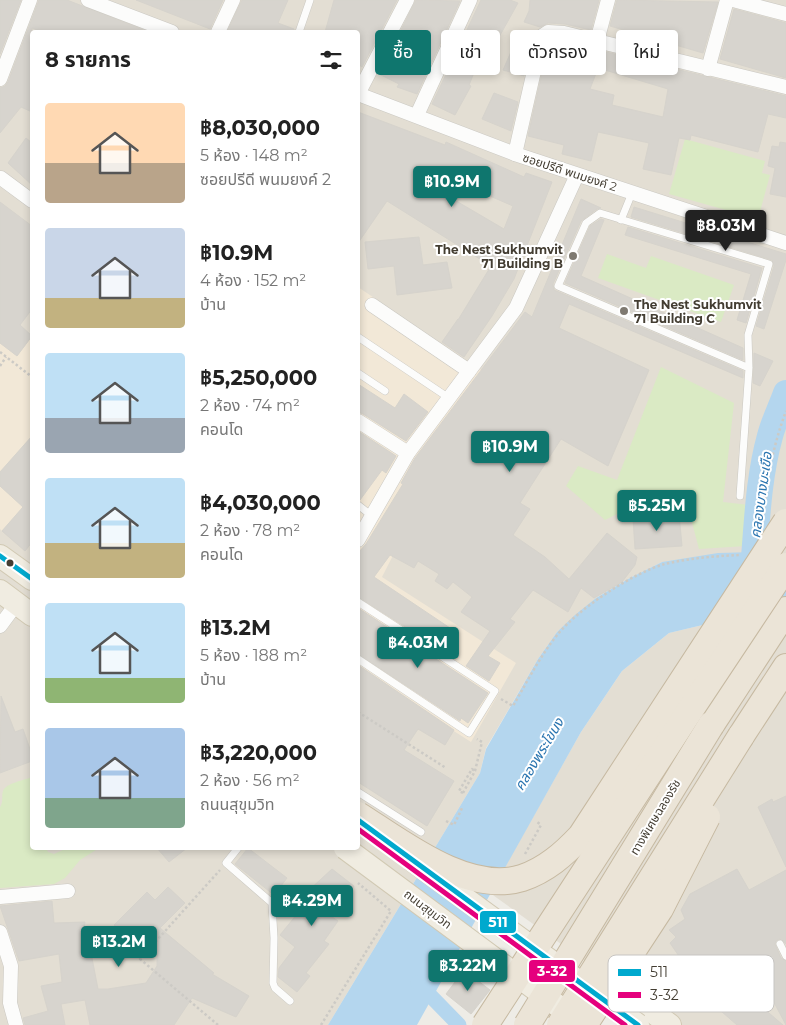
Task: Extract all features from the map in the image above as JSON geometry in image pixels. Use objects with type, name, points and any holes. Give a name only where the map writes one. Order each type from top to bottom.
[{"type":"highway","points":[[360,816],[449,870],[466,875],[502,880],[521,878],[540,870],[559,858],[582,836],[774,525]]},
{"type":"highway","points":[[485,1025],[786,566]]},
{"type":"highway","name":"ทางพิเศษฉลองรัช","points":[[528,1025],[711,725],[786,610]]},
{"type":"highway","points":[[560,1025],[786,667]]},
{"type":"highway","points":[[629,955],[660,909],[679,875],[699,834],[741,736]]},
{"type":"highway","points":[[582,1025],[608,986]]},
{"type":"main road","points":[[0,556],[30,578]]},
{"type":"main road","points":[[360,821],[608,1003]]},
{"type":"main road","name":"ถนนสุขุมวิท","points":[[347,850],[582,1025]]},
{"type":"main road","points":[[582,1025],[608,983]]},
{"type":"main road","points":[[620,1012],[638,1025]]},
{"type":"main road","points":[[653,1012],[670,1025]]},
{"type":"street","points":[[0,79],[30,0]]},
{"type":"street","points":[[88,0],[156,30]]},
{"type":"street","points":[[219,30],[233,0]]},
{"type":"street","points":[[360,90],[407,0]]},
{"type":"street","points":[[417,115],[470,0]]},
{"type":"street","points":[[600,30],[608,0]]},
{"type":"street","points":[[708,69],[727,0]]},
{"type":"street","points":[[733,0],[786,14]]},
{"type":"street","points":[[606,43],[786,87]]},
{"type":"street","points":[[515,154],[533,75]]},
{"type":"street","name":"ซอยปรีดี พนมยงค์ 2","points":[[360,95],[515,154],[786,243]]},
{"type":"street","points":[[360,537],[408,453],[516,308],[577,175]]},
{"type":"street","points":[[1,178],[30,200]]},
{"type":"street","points":[[372,305],[469,371]]},
{"type":"street","points":[[360,422],[408,453]]},
{"type":"street","points":[[0,626],[16,603]]},
{"type":"street","points":[[0,897],[68,891]]},
{"type":"street","points":[[0,932],[12,966],[10,1003],[16,1025]]},
{"type":"lane","points":[[300,30],[310,0]]},
{"type":"lane","points":[[621,220],[632,193]]},
{"type":"lane","points":[[740,496],[750,368],[748,335],[769,264],[600,213],[586,223],[558,286],[750,368]]},
{"type":"lane","points":[[360,338],[449,398]]},
{"type":"lane","points":[[360,374],[386,391]]},
{"type":"lane","points":[[360,507],[372,516]]},
{"type":"lane","points":[[360,603],[495,691],[469,733],[360,660]]},
{"type":"lane","points":[[360,793],[421,832]]},
{"type":"lane","points":[[236,850],[226,863],[272,903],[274,938],[273,983],[275,988],[290,1001]]},
{"type":"lane","points":[[780,944],[786,956]]},
{"type":"path","points":[[0,352],[30,375]]},
{"type":"path","points":[[0,366],[6,357]]},
{"type":"path","points":[[774,525],[771,461],[777,435],[786,411]]},
{"type":"path","points":[[511,705],[513,706],[539,660],[558,634],[597,600],[663,564],[718,556],[743,555]]},
{"type":"path","points":[[360,713],[446,768]]},
{"type":"path","points":[[476,771],[472,769],[459,791],[463,792],[476,771],[482,742]]},
{"type":"path","points":[[446,821],[454,825],[463,806]]},
{"type":"path","points":[[530,844],[541,825],[537,822]]},
{"type":"path","points":[[218,1025],[140,959],[226,863]]},
{"type":"path","points":[[322,1025],[391,911],[358,883]]},
{"type":"shaded area","points":[[0,0],[786,0],[786,559],[662,562],[596,598],[557,632],[538,659],[486,748],[480,773],[328,1025],[0,1025]]},
{"type":"shaded area","points":[[360,288],[499,382],[439,465],[382,577],[516,663],[471,742],[360,671]]},
{"type":"shaded area","points":[[30,339],[30,438],[0,472],[0,343],[17,356]]},
{"type":"shaded area","points":[[0,486],[23,507],[2,531],[0,529]]},
{"type":"shaded area","points":[[711,623],[786,636],[786,1025],[674,1025],[656,1012],[774,1012],[774,955],[608,955],[608,978],[490,893],[581,732],[622,671],[669,633]]},
{"type":"green space","points":[[685,139],[765,161],[762,173],[770,175],[758,219],[669,194]]},
{"type":"green space","points":[[607,254],[646,268],[651,256],[734,285],[721,322],[598,278]]},
{"type":"green space","points":[[661,367],[734,403],[723,502],[749,505],[746,546],[699,549],[690,515],[682,510],[623,511],[605,520],[566,486],[578,466],[617,480]]},
{"type":"green space","points":[[30,778],[30,850],[47,850],[54,854],[63,850],[96,850],[80,860],[65,878],[54,884],[0,888],[0,807],[3,791],[12,784]]},
{"type":"water","name":"คลองพระโขนง","points":[[755,552],[786,559],[786,636],[711,623],[669,633],[622,671],[581,732],[417,1025],[328,1025],[480,773],[486,749],[538,659],[557,632],[596,598],[662,562],[718,553]]},
{"type":"building","points":[[0,0],[21,0],[0,54]]},
{"type":"building","points":[[39,0],[67,0],[144,30],[38,30],[32,28],[30,30],[30,111],[21,107],[0,133],[0,88],[8,82]]},
{"type":"building","points":[[136,0],[223,0],[210,29]]},
{"type":"building","points":[[242,0],[288,0],[278,23],[294,30],[228,30]]},
{"type":"building","points":[[334,0],[397,0],[381,30],[375,30],[375,42],[362,67],[360,66],[360,30],[326,30]]},
{"type":"building","points":[[416,0],[460,1],[447,30],[441,30],[441,42],[431,64],[431,30],[401,30]]},
{"type":"building","points":[[481,0],[510,0],[518,3],[500,35],[500,30],[467,30]]},
{"type":"building","points":[[530,0],[599,0],[591,30],[565,24],[548,23],[540,27],[524,22],[529,11]]},
{"type":"building","points":[[617,0],[718,2],[703,53],[678,46],[678,30],[624,30],[610,26]]},
{"type":"building","points":[[734,9],[786,23],[786,78],[720,59]]},
{"type":"building","points":[[606,52],[616,54],[616,73],[606,70]]},
{"type":"building","points":[[510,54],[510,72],[503,70]]},
{"type":"building","points":[[678,70],[786,96],[786,118],[768,114],[758,152],[691,135],[690,140],[679,138],[671,175],[643,169],[649,143],[598,132],[591,161],[562,154],[564,145],[528,136],[542,75],[595,75],[590,89],[614,95],[612,105],[663,117],[668,89],[621,75],[678,75]]},
{"type":"building","points":[[381,75],[426,75],[417,94],[397,87],[399,84]]},
{"type":"building","points":[[446,75],[473,75],[469,85],[471,86],[455,115],[432,104]]},
{"type":"building","points":[[494,93],[518,102],[511,131],[482,119]]},
{"type":"building","points":[[360,113],[445,145],[446,142],[524,177],[526,173],[552,182],[514,279],[464,357],[442,342],[458,320],[491,266],[387,201],[360,240]],"holes":[[[423,167],[513,206],[504,229],[417,178]]]},
{"type":"building","points":[[26,138],[30,141],[30,183],[8,163]]},
{"type":"building","points":[[780,142],[786,143],[786,197],[770,194],[775,168],[768,166],[772,146],[779,147]]},
{"type":"building","points":[[581,199],[601,208],[581,221],[553,284],[554,290],[743,371],[743,378],[569,304],[559,328],[649,370],[608,466],[561,439],[520,503],[530,509],[513,535],[545,557],[569,579],[607,533],[637,557],[635,565],[622,582],[594,598],[581,588],[568,612],[533,590],[510,619],[515,622],[488,656],[500,663],[489,681],[466,666],[490,631],[461,612],[472,597],[453,582],[447,589],[435,581],[439,574],[418,561],[414,568],[390,555],[374,577],[453,630],[440,649],[360,598],[360,551],[403,484],[401,483],[415,458],[525,312],[532,317]]},
{"type":"building","points":[[0,202],[30,224],[30,312],[20,325],[30,334],[30,339],[17,356],[0,343]]},
{"type":"building","points":[[634,207],[786,254],[786,260],[764,329],[756,326],[774,266],[772,260],[631,217]]},
{"type":"building","points":[[601,219],[604,220],[581,276],[743,348],[743,360],[565,283],[590,226]]},
{"type":"building","points":[[628,227],[762,268],[746,323],[737,320],[751,274],[625,235]]},
{"type":"building","points":[[419,237],[423,265],[447,262],[452,288],[397,295],[394,266],[368,269],[365,242]]},
{"type":"building","points":[[754,353],[773,361],[760,386],[753,383]]},
{"type":"building","points":[[360,385],[395,408],[404,394],[428,412],[406,441],[360,413]]},
{"type":"building","points":[[360,432],[396,456],[386,473],[382,470],[360,500]]},
{"type":"building","points":[[30,438],[30,545],[25,551],[2,531],[23,507],[0,486],[0,472]]},
{"type":"building","points":[[679,514],[682,546],[635,549],[633,518]]},
{"type":"building","points":[[360,609],[488,693],[468,723],[461,718],[460,721],[360,655]]},
{"type":"building","points":[[360,666],[454,730],[445,745],[418,729],[404,750],[454,781],[427,826],[360,783]]},
{"type":"building","points":[[1,696],[15,732],[23,729],[30,749],[30,762],[0,773]]},
{"type":"building","points":[[786,796],[786,867],[758,807],[772,799],[773,802]]},
{"type":"building","points":[[159,850],[184,850],[169,862]]},
{"type":"building","points":[[246,850],[251,850],[287,878],[274,895],[235,864]]},
{"type":"building","points":[[332,869],[354,886],[332,917],[338,921],[324,941],[329,944],[306,973],[310,976],[297,992],[278,977],[279,968],[295,947],[280,935],[302,908],[295,903]]},
{"type":"building","points":[[737,869],[749,890],[786,870],[786,944],[780,939],[775,944],[781,958],[786,961],[786,1025],[774,1002],[774,955],[678,955],[670,943],[676,937],[669,930],[685,919],[681,910],[690,894]]},
{"type":"building","points":[[168,887],[185,903],[160,928],[214,973],[212,974],[249,996],[236,1017],[192,998],[174,1025],[90,1025],[85,1000],[61,1004],[65,1025],[25,1025],[23,1018],[48,1011],[41,986],[62,982],[59,954],[19,961],[0,906],[52,901],[54,923],[85,922],[80,954],[91,953],[98,989],[108,989],[146,983],[157,966],[157,931],[139,949],[114,925],[147,892],[155,900]]},
{"type":"building","points":[[464,970],[490,990],[471,1014],[446,994]]},
{"type":"building","points":[[722,1012],[768,1012],[783,1025],[737,1025]]},
{"type":"waterway","name":"คลองบางมะเขือ","points":[[752,580],[762,471],[772,430],[786,393]]},
{"type":"waterway","points":[[418,983],[459,1025]]},
{"type":"transit line","name":"511","points":[[0,556],[30,578]]},
{"type":"transit line","name":"511","points":[[360,821],[608,1003]]},
{"type":"transit line","name":"3-32","points":[[360,830],[625,1025]]},
{"type":"transit line","name":"511","points":[[620,1012],[638,1025]]},
{"type":"place","name":"The Nest Sukhumvit 71 Building B","points":[[573,256]]},
{"type":"place","name":"The Nest Sukhumvit 71 Building C","points":[[624,311]]}]
